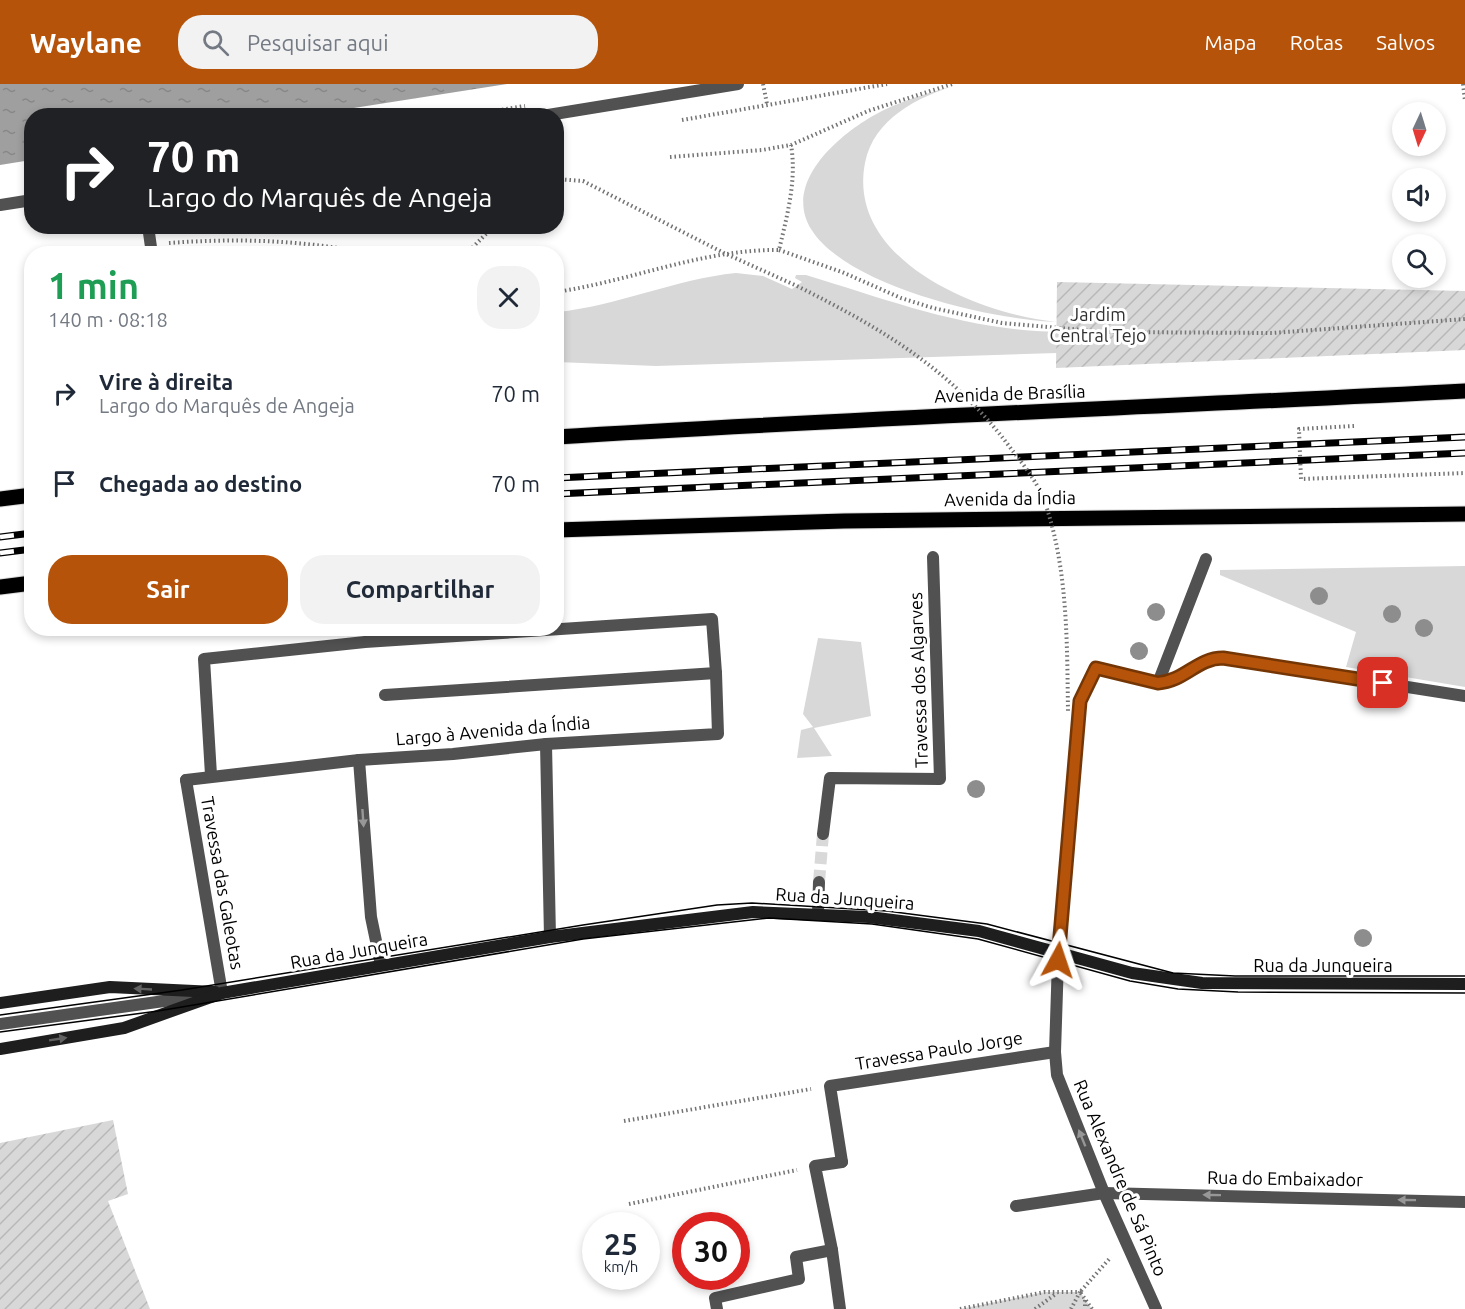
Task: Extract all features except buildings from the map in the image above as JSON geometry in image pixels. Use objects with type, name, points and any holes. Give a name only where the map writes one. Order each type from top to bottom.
[{"type":"main road","name":"Avenida de Brasília","points":[[564,437],[820,421],[1090,411],[1465,391]]},
{"type":"main road","points":[[0,499],[24,496]]},
{"type":"main road","name":"Avenida da Índia","points":[[564,530],[887,520],[1465,514]]},
{"type":"main road","points":[[0,587],[24,584]]},
{"type":"main road","name":"Rua da Junqueira","points":[[0,1048],[124,1028],[222,993],[550,937],[753,912],[869,917],[979,931],[1132,973],[1202,983],[1465,984]]},
{"type":"main road","name":"Rua da Junqueira","points":[[0,1003],[110,987],[222,993]]},
{"type":"street","points":[[564,112],[738,84]]},
{"type":"street","points":[[0,205],[24,201]]},
{"type":"street","name":"Travessa dos Algarves","points":[[823,834],[831,778],[940,779],[933,557]]},
{"type":"street","points":[[1158,683],[1206,559]]},
{"type":"street","name":"Largo à Avenida da Índia","points":[[186,780],[211,775],[359,760],[453,754],[546,744],[718,734],[712,619],[564,629]]},
{"type":"street","points":[[365,642],[367,636]]},
{"type":"street","name":"Largo à Avenida da Índia","points":[[211,775],[204,659],[365,642],[456,636]]},
{"type":"street","points":[[1158,683],[1179,679],[1203,661],[1223,658],[1465,696]]},
{"type":"street","name":"Rua Alexandre de Sá Pinto","points":[[1156,1309],[1147,1284],[1104,1192],[1057,1075],[1054,1052],[1058,952],[1080,701],[1096,668],[1158,683]]},
{"type":"street","points":[[385,695],[716,673]]},
{"type":"street","points":[[546,744],[550,937]]},
{"type":"street","points":[[359,760],[371,917],[381,965]]},
{"type":"street","name":"Travessa das Galeotas","points":[[186,780],[222,993]]},
{"type":"street","points":[[818,914],[819,882]]},
{"type":"street","points":[[0,1024],[222,993]]},
{"type":"street","name":"Travessa Paulo Jorge","points":[[830,1086],[1054,1052]]},
{"type":"street","points":[[830,1086],[842,1162],[815,1166],[832,1250],[840,1309]]},
{"type":"street","name":"Rua do Embaixador","points":[[1016,1206],[1104,1192],[1465,1202]]},
{"type":"street","points":[[717,1309],[715,1298],[800,1279],[796,1257],[832,1250]]},
{"type":"path","points":[[763,84],[766,104]]},
{"type":"path","points":[[682,120],[887,84]]},
{"type":"path","points":[[670,157],[762,150],[791,145],[868,111],[952,84]]},
{"type":"path","points":[[1463,84],[1465,100]]},
{"type":"path","points":[[779,250],[791,189],[793,159],[791,145]]},
{"type":"path","points":[[564,180],[583,181],[724,253],[797,286],[886,333],[938,371],[982,412],[1034,482],[1043,498],[1054,535],[1060,573],[1067,653],[1068,712]]},
{"type":"path","points":[[474,246],[486,234]]},
{"type":"path","points":[[184,246],[247,240],[317,246]]},
{"type":"path","points":[[564,291],[612,282],[724,253],[779,250],[933,308],[1013,324],[1106,332],[1272,333],[1465,319]]},
{"type":"path","points":[[1354,426],[1299,429],[1301,479],[1465,473]]},
{"type":"path","points":[[624,1121],[830,1086]]},
{"type":"path","points":[[629,1204],[815,1166]]},
{"type":"path","points":[[1071,1309],[1080,1292],[1125,1241]]},
{"type":"path","points":[[960,1309],[1057,1292],[1080,1292]]},
{"type":"path","points":[[1035,1309],[1057,1292]]},
{"type":"path","points":[[1080,1292],[1092,1309]]},
{"type":"path","points":[[1085,1299],[1085,1309]]},
{"type":"green space","points":[[957,85],[927,96],[900,112],[888,122],[870,147],[865,163],[865,198],[876,228],[897,255],[925,277],[992,308],[1057,322],[997,315],[961,307],[888,283],[856,268],[829,250],[811,229],[804,211],[804,192],[822,158],[836,143],[884,110],[911,99]]},
{"type":"green space","points":[[736,273],[763,276],[792,289],[802,282],[795,278],[796,275],[806,275],[960,320],[1023,330],[1057,332],[1057,353],[656,366],[564,362],[564,311],[602,304],[713,276]]},
{"type":"green space","name":"Jardim Central Tejo","points":[[1057,282],[1465,291],[1465,350],[1056,368]]},
{"type":"green space","points":[[1465,566],[1465,687],[1346,667],[1356,632],[1220,575],[1220,570]]},
{"type":"green space","points":[[818,638],[861,642],[871,716],[814,728],[832,756],[797,758],[801,730],[813,727],[803,714]]},
{"type":"green space","points":[[113,1120],[128,1194],[108,1201],[150,1309],[0,1309],[0,1143]]},
{"type":"green space","points":[[1045,1292],[1080,1292],[1092,1309],[960,1309]]},
{"type":"water","points":[[0,84],[507,84],[354,108],[24,108],[24,161],[0,165]]},
{"type":"tunnel","points":[[819,882],[823,834]]},
{"type":"tram line","points":[[0,1015],[182,990],[717,905],[752,903],[887,911],[987,924],[1173,973],[1235,976],[1465,976]]},
{"type":"tram line","points":[[0,1032],[158,1011],[583,939],[769,918],[872,924],[978,939],[1130,981],[1178,989],[1238,992],[1465,993]]},
{"type":"railway","points":[[564,478],[1465,437]]},
{"type":"railway","points":[[564,494],[1465,453]]},
{"type":"railway","points":[[0,537],[24,534]]},
{"type":"railway","points":[[0,553],[24,550]]},
{"type":"route","points":[[1058,960],[1080,701],[1096,668],[1158,683],[1179,679],[1203,661],[1223,658],[1383,683]]}]
